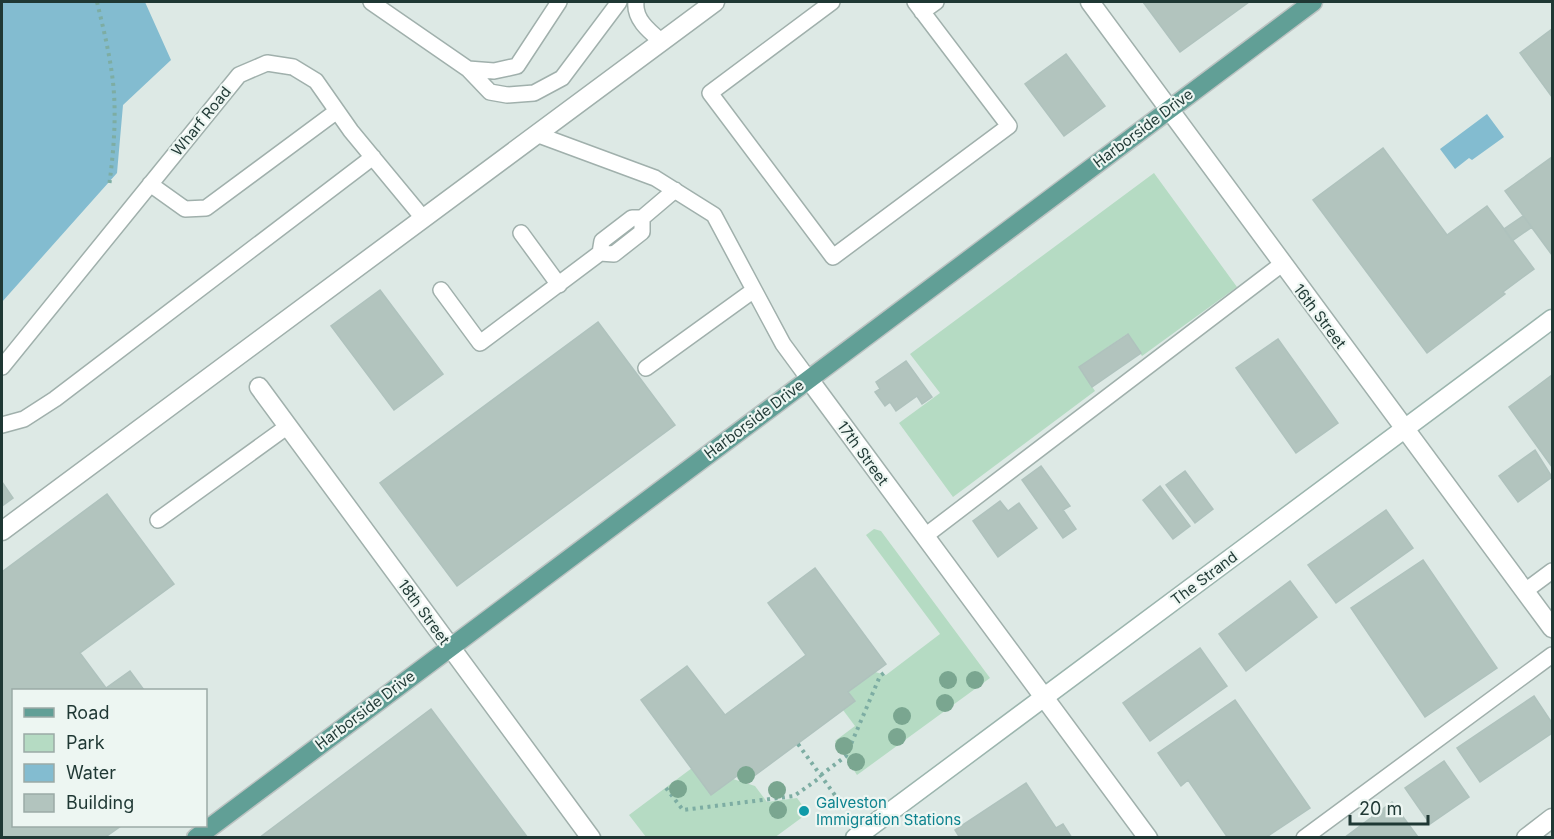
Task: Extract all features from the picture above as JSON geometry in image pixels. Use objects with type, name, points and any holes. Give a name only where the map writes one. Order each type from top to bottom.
[{"type":"main road","name":"Harborside Drive","points":[[196,837],[1313,2]]},
{"type":"street","points":[[2,531],[715,2]]},
{"type":"street","name":"16th Street","points":[[1090,2],[1552,628]]},
{"type":"street","name":"The Strand","points":[[855,837],[1552,319]]},
{"type":"street","name":"17th Street","points":[[808,378],[1148,837]]},
{"type":"street","name":"18th Street","points":[[259,387],[591,837]]},
{"type":"street","points":[[1526,837],[1552,818]]},
{"type":"lane","points":[[371,2],[468,69],[490,92],[507,95],[534,93],[562,78],[619,2]]},
{"type":"lane","points":[[468,69],[494,71],[517,66],[559,2]]},
{"type":"lane","points":[[636,2],[635,7],[644,28],[661,41]]},
{"type":"lane","points":[[832,2],[710,93],[833,257],[1009,126],[918,7],[936,2]]},
{"type":"lane","name":"Wharf Road","points":[[2,366],[239,75],[267,63],[293,67],[316,81],[337,111],[423,218]]},
{"type":"lane","points":[[150,184],[185,209],[206,208],[337,111]]},
{"type":"lane","name":"17th Street","points":[[536,134],[656,178],[714,215],[783,344],[808,378]]},
{"type":"lane","points":[[2,425],[24,419],[55,399],[373,157]]},
{"type":"lane","points":[[441,290],[480,343],[600,253],[614,254],[642,232],[642,218],[675,190]]},
{"type":"lane","points":[[520,233],[559,285]]},
{"type":"lane","points":[[925,536],[1282,264]]},
{"type":"lane","points":[[646,368],[754,290]]},
{"type":"lane","points":[[158,520],[288,426]]},
{"type":"lane","points":[[1525,591],[1552,571]]},
{"type":"lane","points":[[1304,837],[1552,655]]},
{"type":"path","points":[[97,2],[104,28],[114,91],[115,122],[109,187]]},
{"type":"path","points":[[666,788],[683,810],[794,796],[846,756],[880,676],[884,673]]},
{"type":"path","points":[[798,744],[837,798]]},
{"type":"green space","points":[[1154,173],[1237,287],[1142,356],[1127,334],[1079,367],[1095,391],[953,497],[899,423],[940,393],[910,354]]},
{"type":"green space","points":[[874,529],[881,531],[990,678],[857,775],[835,741],[855,726],[843,710],[854,701],[848,692],[875,672],[886,675],[940,634],[866,535]]},
{"type":"green space","points":[[692,768],[711,795],[733,779],[755,786],[767,802],[797,798],[808,813],[774,838],[646,837],[629,815]]},
{"type":"water","points":[[2,2],[145,2],[171,60],[123,105],[117,173],[2,302]]},
{"type":"water","points":[[1487,114],[1504,137],[1455,169],[1440,149]]},
{"type":"building","points":[[1143,2],[1249,2],[1180,52]]},
{"type":"building","points":[[1552,29],[1552,97],[1520,53]]},
{"type":"building","points":[[1066,54],[1105,106],[1064,136],[1025,84]]},
{"type":"building","points":[[1383,148],[1447,235],[1487,206],[1534,269],[1427,353],[1313,200]]},
{"type":"building","points":[[1552,157],[1552,255],[1505,191]]},
{"type":"building","points":[[1523,216],[1532,227],[1512,241],[1504,229]]},
{"type":"building","points":[[380,290],[443,374],[394,410],[331,326]]},
{"type":"building","points":[[598,322],[675,425],[457,586],[380,483]]},
{"type":"building","points":[[1128,334],[1141,353],[1092,387],[1079,367]]},
{"type":"building","points":[[1278,339],[1338,423],[1296,453],[1236,368]]},
{"type":"building","points":[[906,361],[932,397],[922,404],[917,396],[896,411],[890,402],[885,406],[875,392],[880,389],[876,382]]},
{"type":"building","points":[[1552,375],[1552,467],[1509,407]]},
{"type":"building","points":[[1535,450],[1552,477],[1518,502],[1499,476]]},
{"type":"building","points":[[1041,466],[1070,506],[1063,510],[1076,529],[1063,538],[1022,480]]},
{"type":"building","points":[[1185,471],[1213,509],[1195,523],[1166,485]]},
{"type":"building","points":[[2,482],[13,498],[2,506]]},
{"type":"building","points":[[1160,486],[1190,526],[1173,539],[1143,500]]},
{"type":"building","points":[[107,494],[174,584],[80,653],[106,688],[130,671],[143,689],[12,689],[12,827],[120,827],[104,838],[2,838],[2,572]]},
{"type":"building","points":[[1000,501],[1008,511],[1019,503],[1037,528],[998,557],[973,521]]},
{"type":"building","points":[[1386,510],[1413,548],[1336,603],[1308,565]]},
{"type":"building","points":[[1423,560],[1497,668],[1425,717],[1351,608]]},
{"type":"building","points":[[815,568],[886,664],[848,692],[855,701],[754,776],[748,768],[711,795],[641,700],[687,666],[725,715],[806,655],[768,603]]},
{"type":"building","points":[[1290,581],[1317,617],[1246,671],[1219,634]]},
{"type":"building","points":[[1200,648],[1227,686],[1150,741],[1123,703]]},
{"type":"building","points":[[1534,696],[1552,723],[1552,733],[1480,782],[1457,748]]},
{"type":"building","points":[[1235,700],[1310,808],[1265,838],[1228,838],[1188,780],[1181,786],[1158,753]]},
{"type":"building","points":[[431,709],[528,838],[259,838]]},
{"type":"building","points":[[1444,761],[1469,797],[1430,824],[1405,788]]},
{"type":"building","points":[[1026,783],[1056,828],[1063,824],[1072,838],[960,838],[955,830]]},
{"type":"building","points":[[1392,802],[1418,837],[1344,838]]},
{"type":"place","name":"Galveston Immigration Stations","points":[[804,811]]}]
